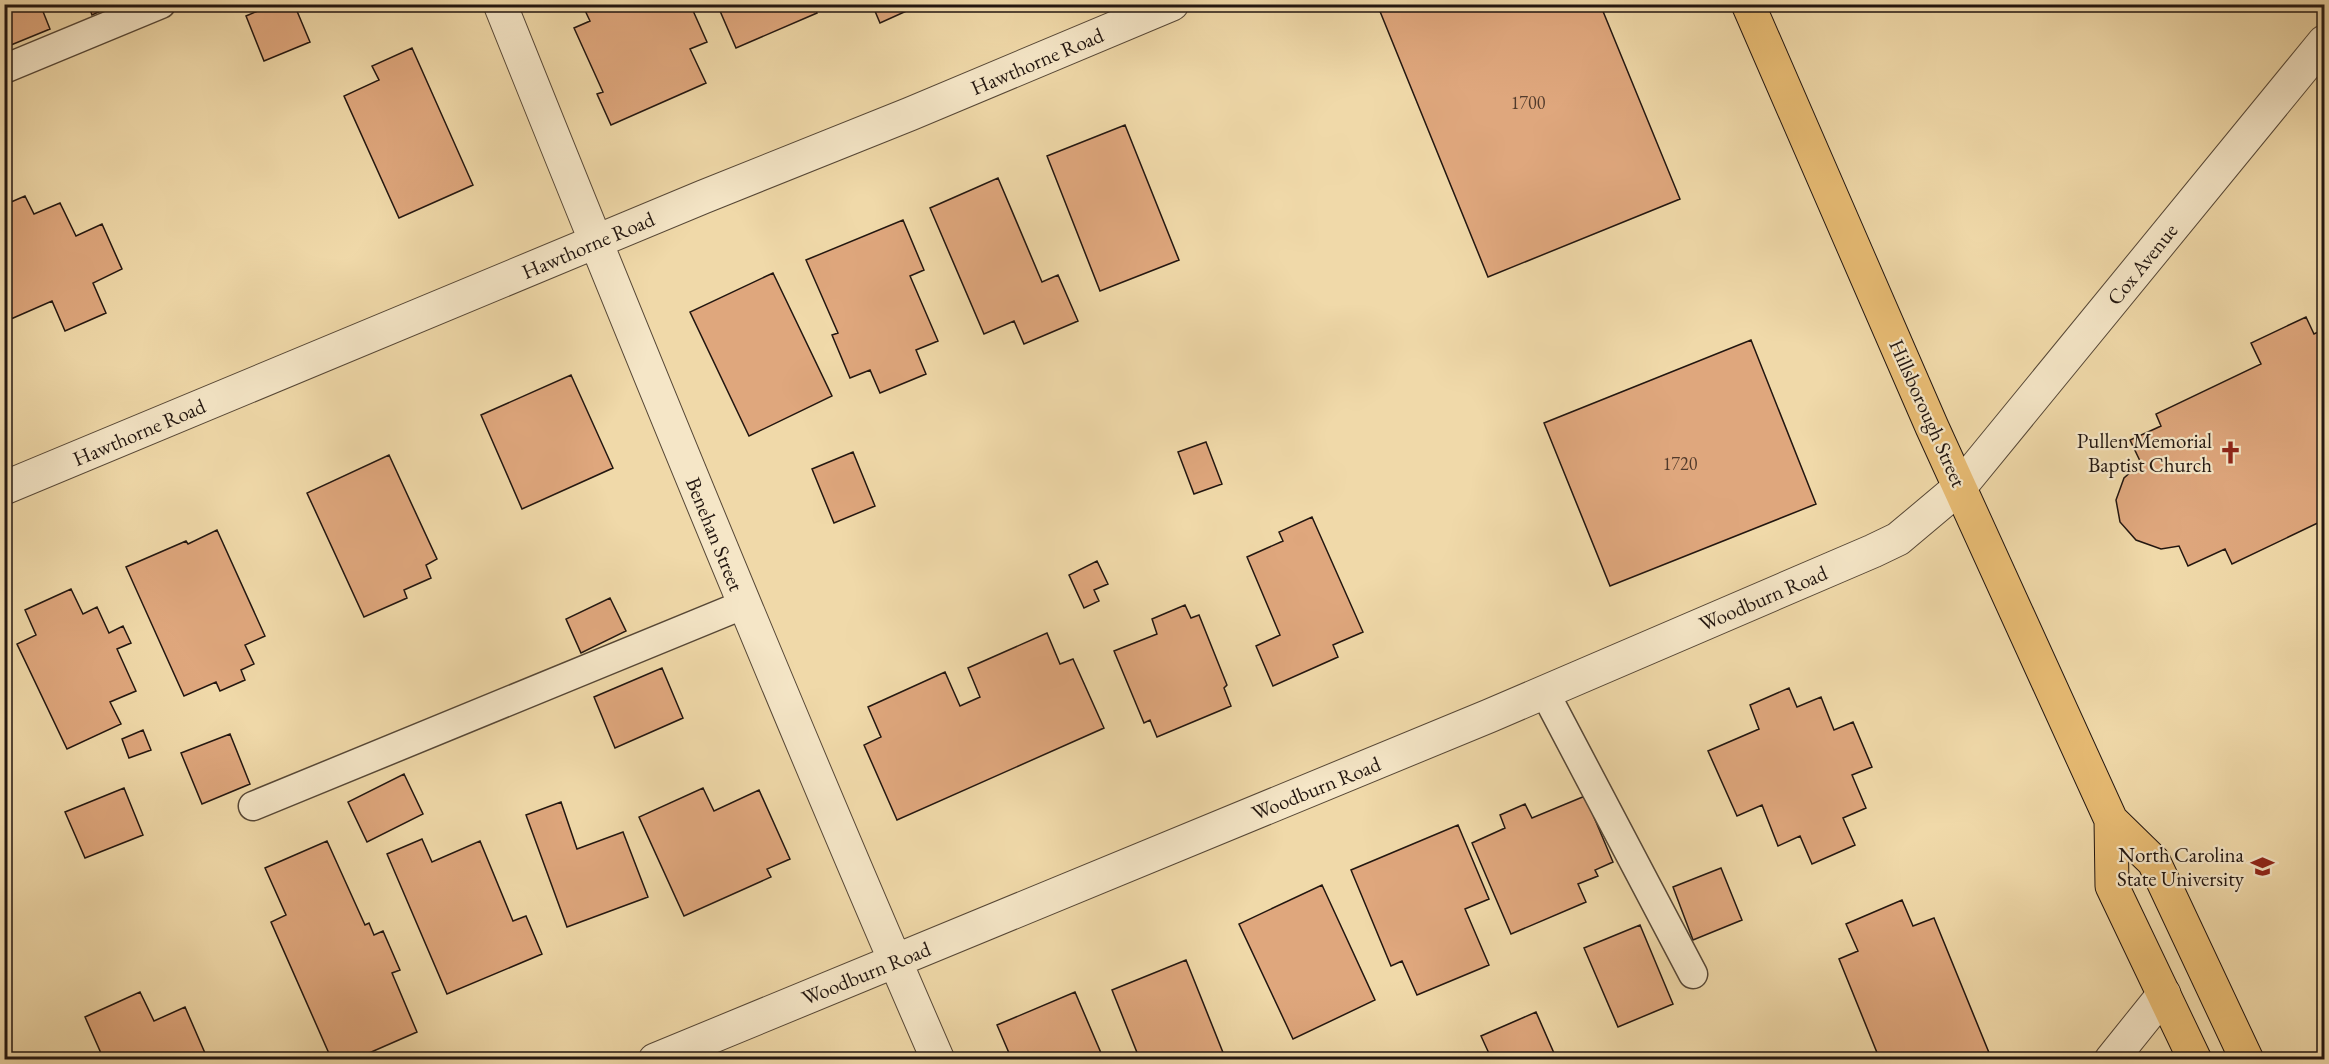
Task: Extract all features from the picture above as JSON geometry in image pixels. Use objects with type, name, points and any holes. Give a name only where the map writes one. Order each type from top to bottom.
[{"type":"main road","name":"Hillsborough Street","points":[[1748,4],[1960,487],[2111,820],[2154,862],[2247,1059]]},
{"type":"main road","name":"Hillsborough Street","points":[[2111,820],[2112,886],[2195,1059]]},
{"type":"street","name":"Benehan Street","points":[[500,4],[594,242],[939,1059]]},
{"type":"street","name":"Hawthorne Road","points":[[4,488],[1172,4]]},
{"type":"street","name":"Cox Avenue","points":[[1960,487],[2325,42]]},
{"type":"street","name":"Woodburn Road","points":[[655,1059],[1489,716],[1898,538],[1960,487]]},
{"type":"street","points":[[2111,1059],[2164,994]]},
{"type":"lane","points":[[4,69],[161,4]]},
{"type":"lane","points":[[253,806],[745,604]]},
{"type":"lane","points":[[1544,691],[1693,974]]},
{"type":"building","points":[[4,4],[40,4],[50,29],[11,45],[4,28]]},
{"type":"building","points":[[88,4],[116,4],[92,15]]},
{"type":"building","points":[[274,4],[294,4],[310,42],[264,61],[246,16]]},
{"type":"building","points":[[582,4],[690,4],[707,42],[690,49],[706,83],[611,125],[597,94],[603,92],[574,28],[590,21]]},
{"type":"building","points":[[717,4],[813,4],[817,13],[736,48]]},
{"type":"building","points":[[872,4],[922,4],[880,23]]},
{"type":"building","points":[[1377,4],[1600,4],[1680,199],[1488,277]]},
{"type":"building","points":[[412,48],[473,185],[399,218],[344,96],[379,80],[372,66]]},
{"type":"building","points":[[1125,125],[1179,260],[1100,291],[1047,156]]},
{"type":"building","points":[[998,178],[1042,282],[1058,275],[1078,321],[1024,344],[1014,321],[984,334],[930,208]]},
{"type":"building","points":[[25,196],[34,214],[60,203],[76,236],[102,224],[122,269],[93,283],[106,313],[65,331],[52,301],[4,322],[4,205]]},
{"type":"building","points":[[903,220],[924,270],[910,276],[938,341],[916,350],[926,374],[880,393],[870,370],[850,378],[832,335],[838,333],[806,260]]},
{"type":"building","points":[[773,273],[832,396],[749,436],[690,312]]},
{"type":"building","name":"Pullen Memorial Baptist Church","points":[[2306,317],[2314,334],[2324,329],[2324,520],[2232,564],[2225,549],[2188,566],[2179,546],[2161,549],[2136,540],[2120,522],[2116,500],[2124,478],[2141,463],[2130,440],[2161,426],[2156,414],[2261,364],[2251,343]]},
{"type":"building","points":[[1751,340],[1816,504],[1610,586],[1544,423]]},
{"type":"building","points":[[571,375],[613,468],[522,509],[481,415]]},
{"type":"building","points":[[1206,442],[1222,484],[1194,494],[1178,452]]},
{"type":"building","points":[[853,452],[875,506],[834,523],[812,469]]},
{"type":"building","points":[[389,455],[437,559],[426,565],[431,578],[404,590],[407,598],[364,617],[307,493]]},
{"type":"building","points":[[1312,517],[1363,632],[1333,645],[1338,657],[1273,686],[1256,646],[1280,635],[1247,557],[1283,541],[1279,532]]},
{"type":"building","points":[[217,530],[265,636],[245,645],[254,664],[241,670],[245,680],[220,691],[216,682],[184,696],[126,567],[186,541],[188,544]]},
{"type":"building","points":[[1097,561],[1108,584],[1094,590],[1099,601],[1084,608],[1069,575]]},
{"type":"building","points":[[71,589],[83,614],[97,607],[109,633],[123,626],[131,643],[117,649],[136,691],[110,702],[121,724],[67,749],[17,644],[36,635],[25,610]]},
{"type":"building","points":[[610,598],[626,631],[581,653],[566,619]]},
{"type":"building","points":[[1185,605],[1191,618],[1199,615],[1227,685],[1224,688],[1231,706],[1157,737],[1150,720],[1144,723],[1114,651],[1157,634],[1152,619]]},
{"type":"building","points":[[1047,633],[1060,664],[1073,659],[1104,728],[897,820],[864,745],[881,737],[868,707],[945,672],[960,706],[980,697],[968,668]]},
{"type":"building","points":[[662,668],[683,718],[615,748],[594,697]]},
{"type":"building","points":[[1789,688],[1797,707],[1821,697],[1834,730],[1853,722],[1872,767],[1852,775],[1866,808],[1843,818],[1855,845],[1812,864],[1800,836],[1778,846],[1762,805],[1737,816],[1708,751],[1759,729],[1750,705]]},
{"type":"building","points":[[143,730],[151,750],[129,758],[122,739]]},
{"type":"building","points":[[230,734],[250,784],[202,804],[181,753]]},
{"type":"building","points":[[404,774],[423,814],[367,842],[348,802]]},
{"type":"building","points":[[124,788],[143,835],[85,858],[65,812]]},
{"type":"building","points":[[703,788],[714,811],[759,790],[790,859],[767,869],[771,877],[684,916],[639,817]]},
{"type":"building","points":[[1585,796],[1613,862],[1595,870],[1598,876],[1578,884],[1586,902],[1511,934],[1472,843],[1505,828],[1500,815],[1525,804],[1532,818]]},
{"type":"building","points":[[561,802],[577,849],[623,832],[648,897],[567,927],[526,815]]},
{"type":"building","points":[[1458,825],[1489,899],[1465,909],[1489,965],[1417,995],[1402,961],[1391,966],[1351,870]]},
{"type":"building","points":[[422,839],[432,862],[480,841],[513,921],[526,916],[542,954],[447,994],[387,854]]},
{"type":"building","points":[[327,841],[365,925],[369,923],[374,935],[383,931],[400,970],[392,973],[417,1032],[353,1060],[340,1060],[338,1055],[331,1058],[271,922],[286,915],[265,868]]},
{"type":"building","points":[[1721,868],[1742,920],[1693,940],[1673,887]]},
{"type":"building","points":[[1322,885],[1375,1000],[1293,1039],[1239,924]]},
{"type":"building","points":[[1902,900],[1913,926],[1934,918],[1992,1060],[1880,1060],[1839,959],[1858,951],[1846,924]]},
{"type":"building","points":[[1640,925],[1673,1004],[1618,1027],[1584,948]]},
{"type":"building","points":[[1186,960],[1226,1060],[1140,1060],[1112,990]]},
{"type":"building","points":[[140,992],[154,1021],[185,1007],[208,1060],[104,1060],[85,1017]]},
{"type":"building","points":[[1075,992],[1104,1060],[1012,1060],[997,1025]]},
{"type":"building","points":[[1536,1012],[1557,1060],[1492,1060],[1481,1036]]},
{"type":"place","name":"Pullen Memorial Baptist Church","points":[[2230,452]]},
{"type":"place","name":"North Carolina State University","points":[[2262,866]]}]
